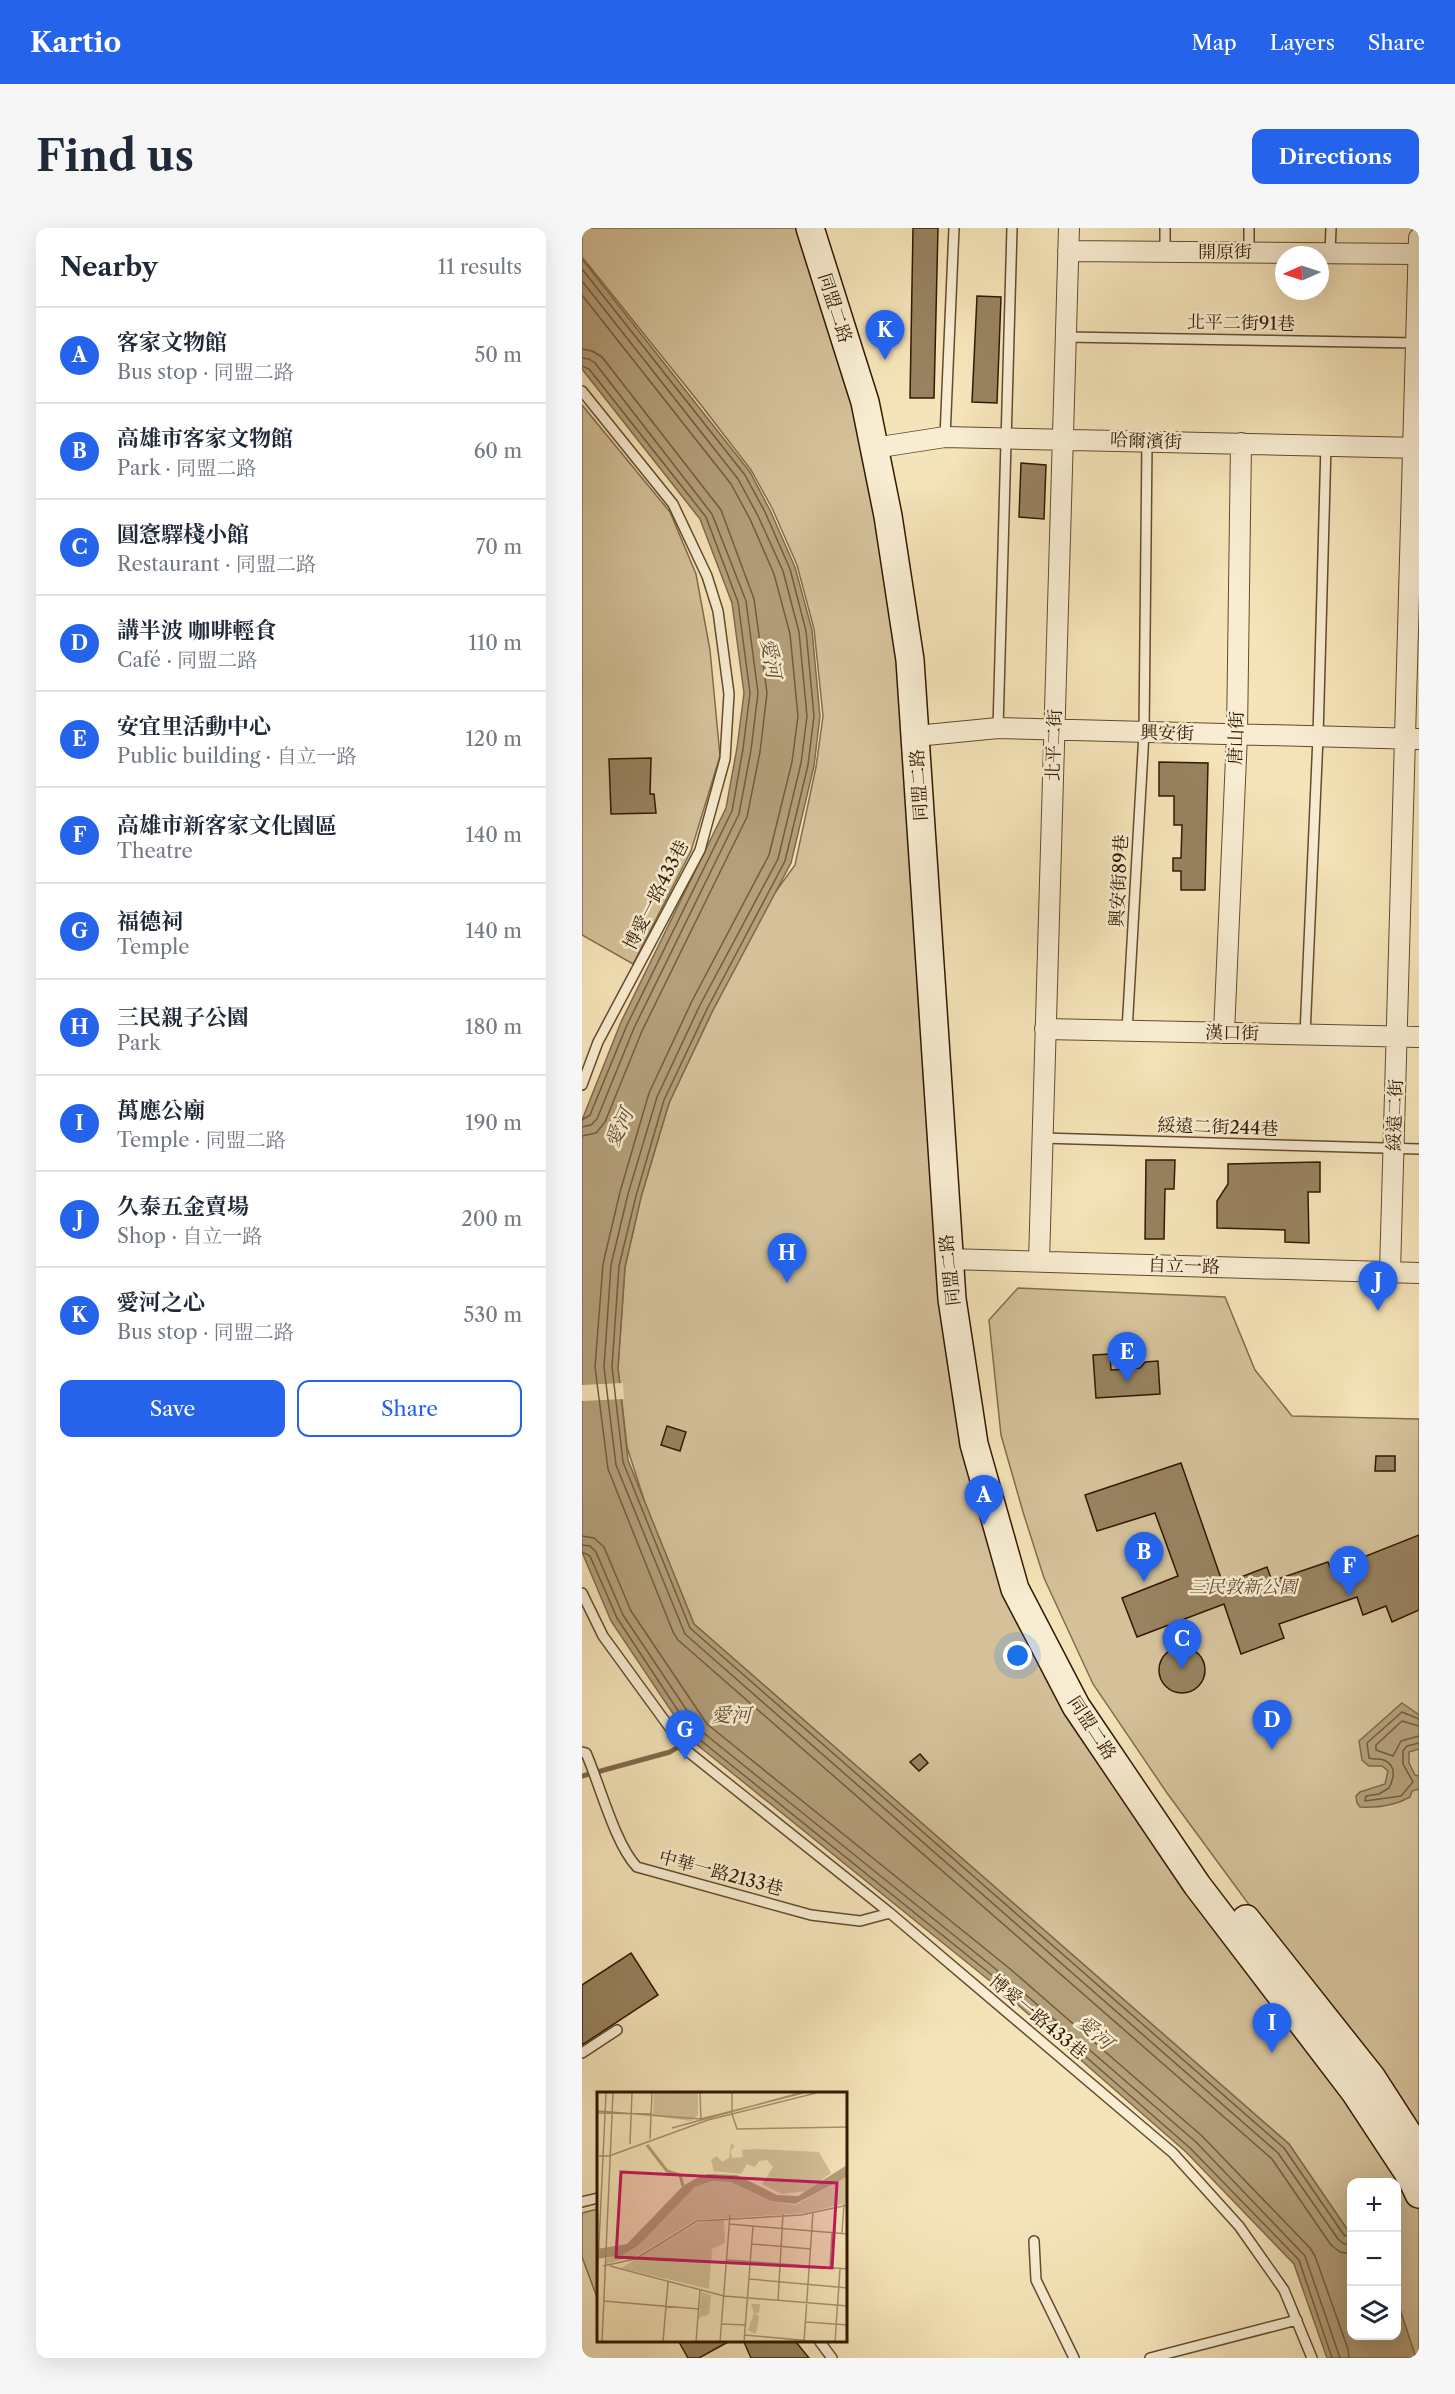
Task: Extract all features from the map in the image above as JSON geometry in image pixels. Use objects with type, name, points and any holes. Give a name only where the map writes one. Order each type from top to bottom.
[{"type":"street","name":"同盟二路","points":[[810,228],[865,402],[882,446]]},
{"type":"street","name":"同盟二路","points":[[826,228],[882,397],[882,446],[888,516],[924,735],[957,1260],[974,1444],[1019,1587],[1076,1706],[1197,1885],[1355,2092],[1411,2177],[1419,2194]]},
{"type":"street","name":"北平二街","points":[[1039,1261],[1069,228]]},
{"type":"street","name":"綏遠二街","points":[[1390,1272],[1397,1037],[1412,739],[1419,238]]},
{"type":"street","name":"開原街","points":[[1068,251],[1418,254]]},
{"type":"street","name":"哈爾濱街","points":[[882,446],[945,437],[1416,448]]},
{"type":"street","name":"唐山街","points":[[1224,1033],[1236,735],[1241,443]]},
{"type":"street","name":"興安街","points":[[924,735],[999,728],[1412,739]]},
{"type":"street","name":"漢口街","points":[[1045,1029],[1419,1037]]},
{"type":"street","name":"同盟二路","points":[[957,1260],[991,1440],[1031,1582],[1097,1707],[1211,1874],[1372,2078],[1419,2151]]},
{"type":"street","name":"自立一路","points":[[957,1260],[1419,1273]]},
{"type":"lane","points":[[945,437],[954,228]]},
{"type":"lane","points":[[999,728],[1012,228]]},
{"type":"lane","points":[[1165,252],[1166,228]]},
{"type":"lane","points":[[1249,228],[1249,252]]},
{"type":"lane","points":[[1330,253],[1331,228]]},
{"type":"lane","name":"北平二街91巷","points":[[1066,337],[1416,343]]},
{"type":"lane","name":"博愛一路433巷","points":[[582,391],[673,504],[707,576],[718,611],[729,694],[725,759],[700,850],[597,1042],[582,1085]]},
{"type":"lane","name":"興安街89巷","points":[[1127,1031],[1144,733],[1147,442]]},
{"type":"lane","points":[[1305,1035],[1318,737],[1326,445]]},
{"type":"lane","name":"綏遠二街244巷","points":[[1042,1138],[1419,1149]]},
{"type":"lane","name":"博愛一路433巷","points":[[582,1593],[603,1636],[686,1750],[890,1913],[1173,2153],[1239,2226],[1284,2290],[1312,2358]]},
{"type":"lane","name":"中華一路2133巷","points":[[582,1752],[586,1753],[598,1781],[626,1855],[637,1867],[811,1915],[860,1921],[890,1913]]},
{"type":"lane","points":[[582,2053],[617,2030]]},
{"type":"lane","points":[[582,2202],[597,2198]]},
{"type":"lane","points":[[1034,2241],[1035,2280],[1074,2358]]},
{"type":"lane","points":[[1150,2358],[1297,2320]]},
{"type":"lane","points":[[821,2343],[832,2358]]},
{"type":"green space","points":[[582,228],[810,228],[888,516],[980,1467],[1059,1673],[1419,2196],[1419,2358],[1416,2358],[1401,2313],[1401,2178],[1347,2178],[1347,2229],[1289,2144],[694,1624],[646,1506],[627,1447],[618,1368],[625,1267],[641,1197],[669,1103],[712,1012],[774,894],[795,865],[816,767],[823,716],[814,629],[797,565],[772,508],[751,470],[582,257]]},
{"type":"green space","points":[[582,405],[670,512],[696,574],[710,650],[720,756],[691,851],[633,964],[582,935]]},
{"type":"green space","name":"三民敦新公園","points":[[1018,1288],[1225,1297],[1255,1370],[1292,1416],[1419,1419],[1419,2136],[1167,1793],[1093,1684],[1044,1578],[1001,1435],[989,1320]]},
{"type":"green space","points":[[597,2209],[597,2297],[582,2257],[582,2213]]},
{"type":"water","name":"愛河","points":[[582,259],[750,472],[770,510],[795,567],[812,630],[820,716],[814,766],[791,863],[712,1012],[669,1103],[641,1197],[625,1267],[618,1368],[628,1460],[694,1624],[1289,2144],[1347,2229],[1347,2340],[1401,2340],[1401,2312],[1416,2358],[1327,2358],[1294,2264],[1186,2152],[995,1985],[690,1739],[611,1621],[582,1552],[582,1120],[621,1022],[726,808],[744,693],[732,603],[700,519],[582,369]]},
{"type":"water","points":[[1402,1703],[1419,1715],[1419,1749],[1409,1752],[1409,1763],[1415,1775],[1419,1776],[1419,1789],[1412,1791],[1410,1797],[1393,1804],[1360,1807],[1356,1796],[1360,1792],[1385,1784],[1388,1771],[1382,1766],[1369,1766],[1362,1760],[1359,1741]]},
{"type":"pier","points":[[623,1383],[624,1399],[582,1401],[582,1385]]},
{"type":"building","points":[[913,228],[938,228],[934,398],[910,398]]},
{"type":"building","points":[[977,296],[1001,297],[997,403],[972,402]]},
{"type":"building","points":[[1021,463],[1046,465],[1044,519],[1019,517]]},
{"type":"building","points":[[651,758],[650,794],[654,794],[656,813],[611,814],[609,759]]},
{"type":"building","points":[[1159,762],[1208,763],[1205,890],[1181,890],[1181,871],[1173,871],[1173,858],[1181,858],[1182,825],[1174,825],[1174,796],[1159,796]]},
{"type":"building","points":[[1146,1160],[1175,1160],[1174,1189],[1165,1189],[1164,1239],[1145,1239]]},
{"type":"building","points":[[1320,1162],[1320,1192],[1308,1192],[1309,1243],[1285,1242],[1285,1230],[1217,1228],[1217,1201],[1228,1184],[1228,1164]]},
{"type":"building","points":[[1110,1354],[1111,1370],[1140,1368],[1145,1362],[1158,1361],[1160,1394],[1096,1398],[1093,1355]]},
{"type":"building","points":[[667,1426],[686,1432],[680,1451],[661,1445]]},
{"type":"building","points":[[1376,1456],[1395,1456],[1395,1471],[1375,1471]]},
{"type":"building","points":[[1181,1463],[1223,1584],[1267,1567],[1272,1581],[1328,1562],[1331,1570],[1419,1535],[1419,1610],[1392,1622],[1386,1606],[1363,1615],[1357,1597],[1279,1624],[1284,1638],[1241,1654],[1224,1604],[1137,1637],[1122,1598],[1178,1576],[1155,1513],[1097,1531],[1085,1495]]},
{"type":"building","points":[[1182,1647],[1191,1648],[1198,1654],[1204,1661],[1204,1679],[1198,1686],[1191,1692],[1182,1693],[1173,1692],[1166,1686],[1160,1679],[1159,1670],[1160,1661],[1166,1654],[1173,1648]]},
{"type":"building","points":[[920,1754],[928,1763],[919,1771],[910,1762]]},
{"type":"building","points":[[631,1953],[658,1995],[582,2045],[582,1985]]},
{"type":"building","points":[[680,2343],[726,2343],[699,2358],[688,2358]]},
{"type":"building","points":[[744,2343],[797,2343],[809,2358],[751,2358]]},
{"type":"waterway","points":[[582,1776],[670,1752],[695,1736]]},
{"type":"place","name":"愛河之心","points":[[885,360]]},
{"type":"place","name":"三民親子公園","points":[[787,1283]]},
{"type":"place","name":"久泰五金賣場","points":[[1378,1311]]},
{"type":"place","name":"安宜里活動中心","points":[[1127,1382]]},
{"type":"place","name":"客家文物館","points":[[984,1525]]},
{"type":"place","name":"高雄市客家文物館","points":[[1144,1582]]},
{"type":"place","name":"高雄市新客家文化園區","points":[[1349,1596]]},
{"type":"place","name":"圓愙驛棧小館","points":[[1182,1669]]},
{"type":"place","name":"講半波 咖啡輕食","points":[[1272,1750]]},
{"type":"place","name":"福德祠","points":[[685,1760]]},
{"type":"place","name":"萬應公廟","points":[[1272,2053]]}]
